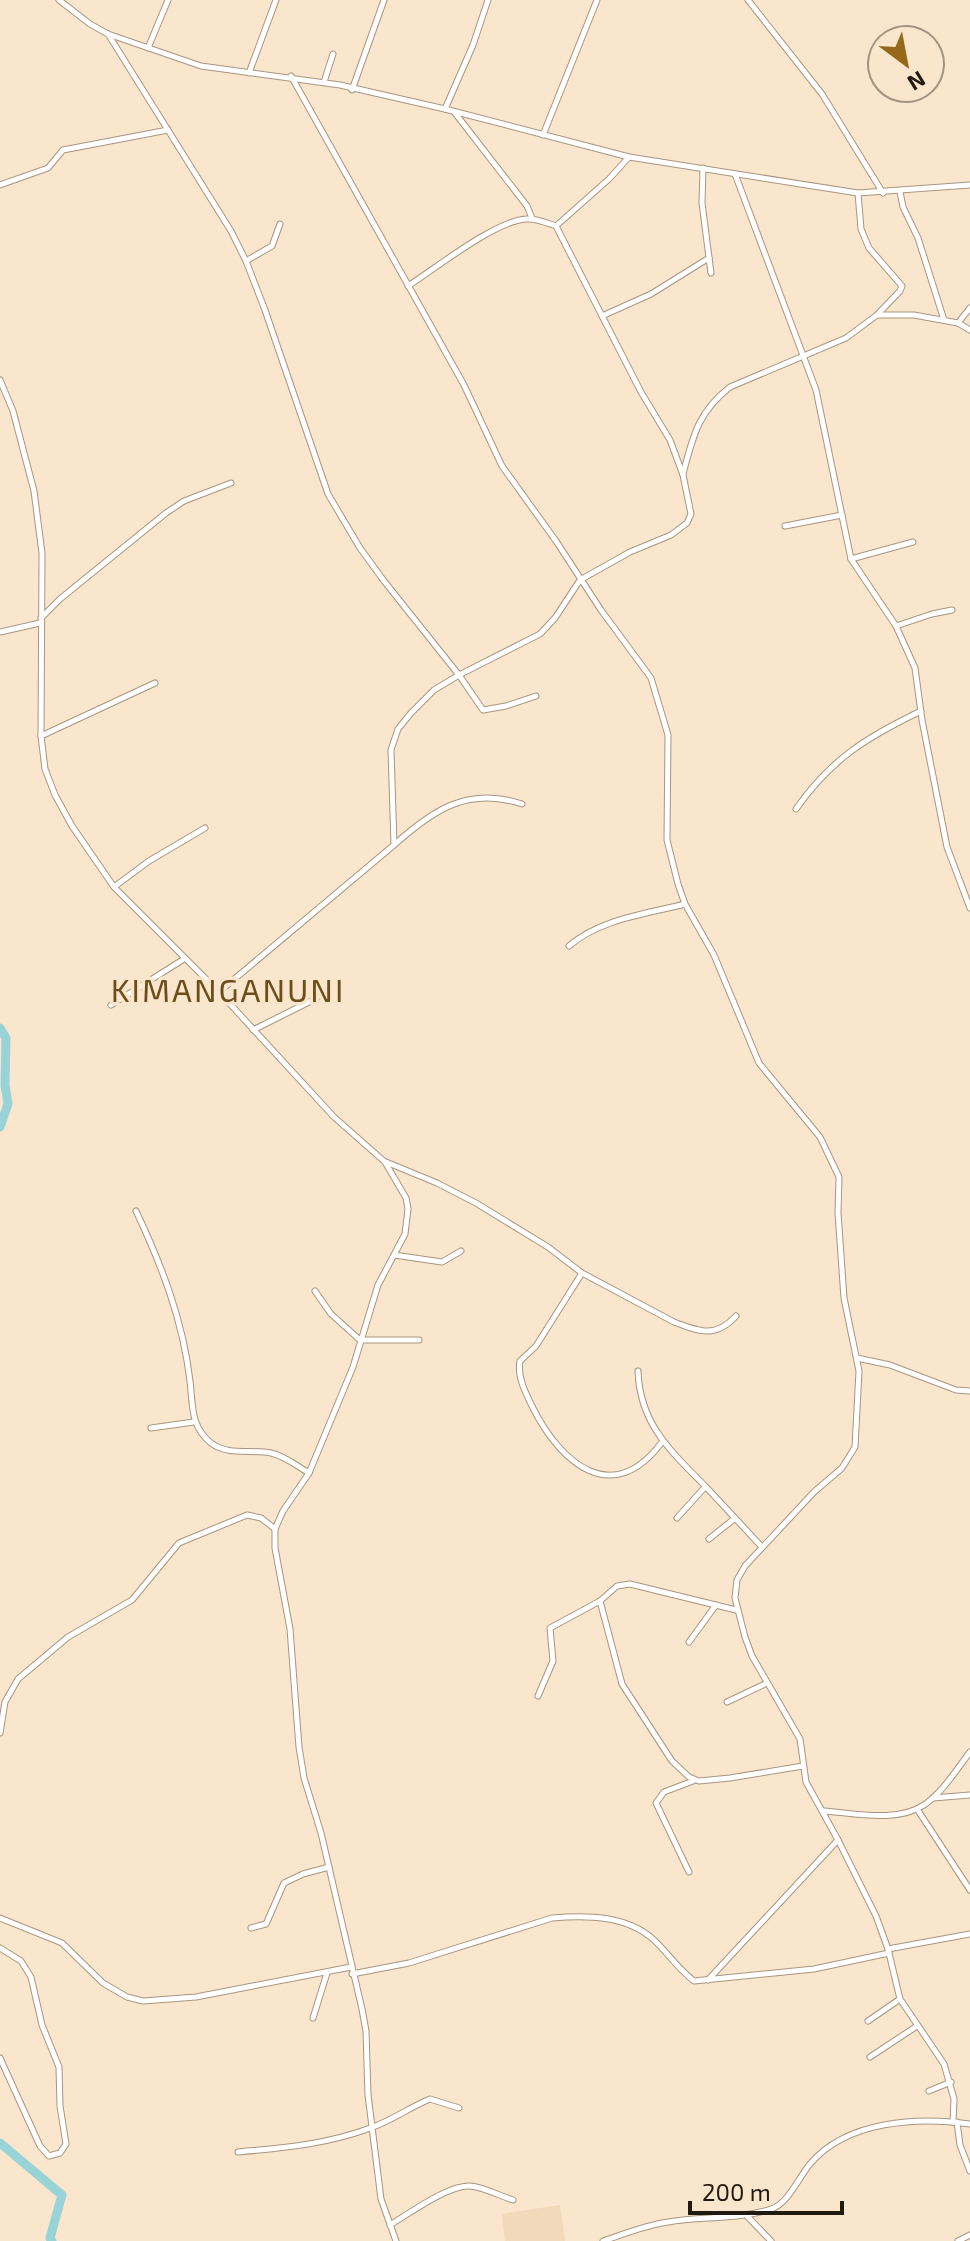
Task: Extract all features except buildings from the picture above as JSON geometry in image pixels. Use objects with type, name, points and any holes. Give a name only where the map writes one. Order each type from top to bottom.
[{"type":"street","points":[[60,0],[108,34],[212,69],[324,82],[454,111],[629,157],[858,193],[970,185]]},
{"type":"street","points":[[148,48],[168,0]]},
{"type":"street","points":[[249,73],[276,0]]},
{"type":"street","points":[[352,90],[384,0]]},
{"type":"street","points":[[445,109],[473,45],[488,0]]},
{"type":"street","points":[[543,135],[597,0]]},
{"type":"street","points":[[748,0],[822,94],[883,193]]},
{"type":"street","points":[[108,34],[231,231],[246,261],[306,423],[328,494],[384,581],[483,710],[536,696]]},
{"type":"street","points":[[324,82],[333,54]]},
{"type":"street","points":[[291,76],[464,385],[502,466],[655,687],[670,751],[667,840],[685,904],[714,955],[759,1063],[820,1137],[839,1177],[838,1213],[844,1298],[857,1358],[855,1447],[850,1459],[762,1547],[740,1574],[736,1610],[752,1656],[800,1739],[806,1782],[876,1916],[889,1951],[900,1999],[944,2064],[951,2082],[960,2145],[970,2171]]},
{"type":"street","points":[[454,111],[527,206],[532,218]]},
{"type":"street","points":[[0,185],[48,168],[63,150],[168,130]]},
{"type":"street","points":[[556,226],[629,157]]},
{"type":"street","points":[[703,168],[702,203],[711,273]]},
{"type":"street","points":[[735,174],[822,413],[851,559],[896,626],[919,678],[921,711],[947,847],[970,908]]},
{"type":"street","points":[[900,192],[944,320]]},
{"type":"street","points":[[683,475],[695,430],[714,399],[730,387],[846,338],[877,315],[900,291],[902,286],[869,248],[861,229],[858,193]]},
{"type":"street","points":[[394,845],[391,750],[398,729],[423,700],[459,675],[540,634],[555,618],[580,580],[630,552],[671,535],[687,523],[691,514],[683,475],[663,426],[641,392],[556,226],[532,218],[516,221],[498,229],[408,286]]},
{"type":"street","points":[[246,261],[272,246],[280,224]]},
{"type":"street","points":[[602,316],[651,294],[709,258]]},
{"type":"street","points":[[958,323],[970,308]]},
{"type":"street","points":[[877,315],[901,314],[944,320],[970,330]]},
{"type":"street","points":[[0,380],[13,411],[34,491],[42,553],[41,736],[45,769],[55,795],[72,826],[114,887],[219,992],[334,1117],[385,1162],[399,1182],[408,1209],[405,1234],[378,1285],[353,1367],[309,1473],[283,1511],[275,1529],[275,1548],[290,1629],[304,1778],[329,1867],[366,2031],[368,2095],[381,2199],[396,2241]]},
{"type":"street","points":[[0,632],[40,621],[60,599],[157,519],[184,501],[231,483]]},
{"type":"street","points":[[785,526],[842,515]]},
{"type":"street","points":[[851,559],[913,542]]},
{"type":"street","points":[[896,626],[952,610]]},
{"type":"street","points":[[41,736],[155,683]]},
{"type":"street","points":[[796,809],[826,771],[846,754],[885,728],[921,711]]},
{"type":"street","points":[[219,992],[416,826],[455,803],[489,796],[522,804]]},
{"type":"street","points":[[114,887],[149,861],[205,828]]},
{"type":"street","points":[[569,946],[603,926],[685,904]]},
{"type":"street","points":[[111,1005],[184,959]]},
{"type":"street","points":[[253,1030],[317,998]]},
{"type":"street","points":[[385,1162],[476,1203],[548,1247],[582,1273],[690,1328],[721,1330],[736,1316]]},
{"type":"street","points":[[136,1211],[157,1256],[180,1324],[194,1422],[201,1433],[219,1448],[274,1453],[309,1473]]},
{"type":"street","points":[[394,1255],[442,1262],[461,1251]]},
{"type":"street","points":[[582,1273],[536,1346],[520,1361],[520,1377],[530,1402],[562,1451],[588,1472],[600,1476],[629,1471],[662,1442]]},
{"type":"street","points":[[315,1291],[331,1314],[360,1340],[419,1340]]},
{"type":"street","points":[[857,1358],[890,1365],[956,1390],[970,1391]]},
{"type":"street","points":[[638,1371],[643,1404],[662,1442],[762,1547]]},
{"type":"street","points":[[151,1428],[194,1422]]},
{"type":"street","points":[[677,1518],[705,1487]]},
{"type":"street","points":[[0,1733],[5,1702],[18,1679],[68,1637],[132,1600],[179,1543],[247,1515],[261,1518],[275,1529]]},
{"type":"street","points":[[709,1539],[734,1519]]},
{"type":"street","points":[[538,1696],[553,1661],[550,1628],[600,1601],[617,1586],[630,1584],[736,1610]]},
{"type":"street","points":[[600,1601],[622,1684],[672,1761],[693,1780]]},
{"type":"street","points":[[689,1642],[716,1605]]},
{"type":"street","points":[[727,1702],[767,1683]]},
{"type":"street","points":[[823,1811],[896,1814],[917,1809],[932,1798],[970,1752]]},
{"type":"street","points":[[689,1872],[656,1803],[664,1792],[693,1780],[730,1778],[803,1766]]},
{"type":"street","points":[[932,1798],[970,1795]]},
{"type":"street","points":[[917,1809],[970,1890]]},
{"type":"street","points":[[708,1981],[838,1840]]},
{"type":"street","points":[[251,1928],[266,1924],[284,1883],[310,1871],[329,1867]]},
{"type":"street","points":[[0,1918],[62,1943],[103,1983],[127,1997],[143,2001],[196,1997],[327,1973],[409,1963],[552,1918],[573,1916],[615,1920],[640,1929],[694,1981],[814,1969],[970,1934]]},
{"type":"street","points":[[0,1948],[21,1961],[31,1977],[42,2025],[58,2061],[66,2144],[60,2153],[49,2156],[40,2146],[0,2058]]},
{"type":"street","points":[[313,2018],[327,1973]]},
{"type":"street","points":[[868,2021],[900,1999]]},
{"type":"street","points":[[870,2057],[917,2026]]},
{"type":"street","points":[[929,2091],[951,2082]]},
{"type":"street","points":[[238,2152],[306,2146],[373,2128],[430,2099],[459,2108]]},
{"type":"street","points":[[603,2241],[671,2221],[774,2209],[782,2203],[811,2162],[848,2136],[891,2124],[919,2121],[970,2124]]},
{"type":"street","points":[[390,2225],[462,2187],[478,2188],[513,2200]]},
{"type":"street","points":[[746,2214],[771,2241]]},
{"type":"street","points":[[958,2241],[970,2235]]},
{"type":"shaded area","points":[[560,2205],[565,2241],[505,2241],[502,2214]]},
{"type":"waterway","points":[[0,1028],[6,1038],[5,1085],[8,1104],[0,1127]]},
{"type":"waterway","points":[[0,2143],[62,2195],[50,2238],[52,2241]]},
{"type":"district","name":"KIMANGANUNI","points":[[228,989]]}]
